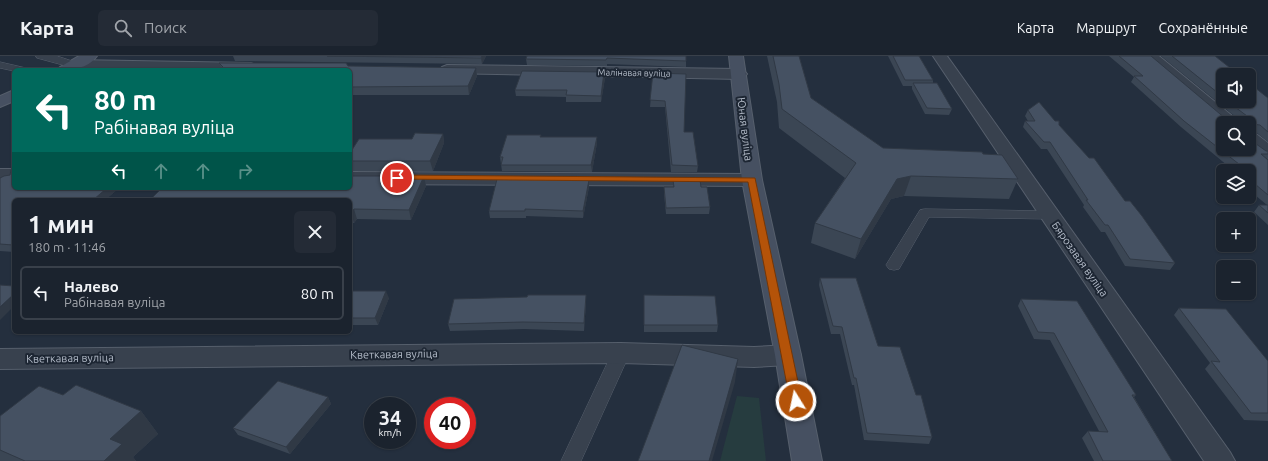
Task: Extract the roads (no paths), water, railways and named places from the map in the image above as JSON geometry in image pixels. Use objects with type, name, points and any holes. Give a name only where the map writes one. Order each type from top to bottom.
[{"type":"street","points":[[69,68],[90,56]]},
{"type":"street","name":"Бярозавая вуліца","points":[[940,56],[1009,167],[1050,215],[1220,461]]},
{"type":"street","points":[[1150,56],[1223,116]]},
{"type":"street","name":"Малінавая вуліца","points":[[429,70],[737,65]]},
{"type":"street","name":"Юная вуліца","points":[[737,65],[752,180],[788,355],[807,461]]},
{"type":"street","points":[[69,68],[270,68]]},
{"type":"street","points":[[0,102],[12,96]]},
{"type":"street","points":[[1256,143],[1268,152]]},
{"type":"street","points":[[0,175],[12,176]]},
{"type":"street","points":[[352,178],[752,180]]},
{"type":"street","name":"Кветкавая вуліца","points":[[1,361],[621,353],[754,356],[788,355]]},
{"type":"lane","points":[[40,56],[58,59],[69,68]]},
{"type":"lane","points":[[0,65],[13,68]]},
{"type":"lane","points":[[894,265],[925,213],[1050,215]]},
{"type":"lane","points":[[571,461],[621,353]]}]
